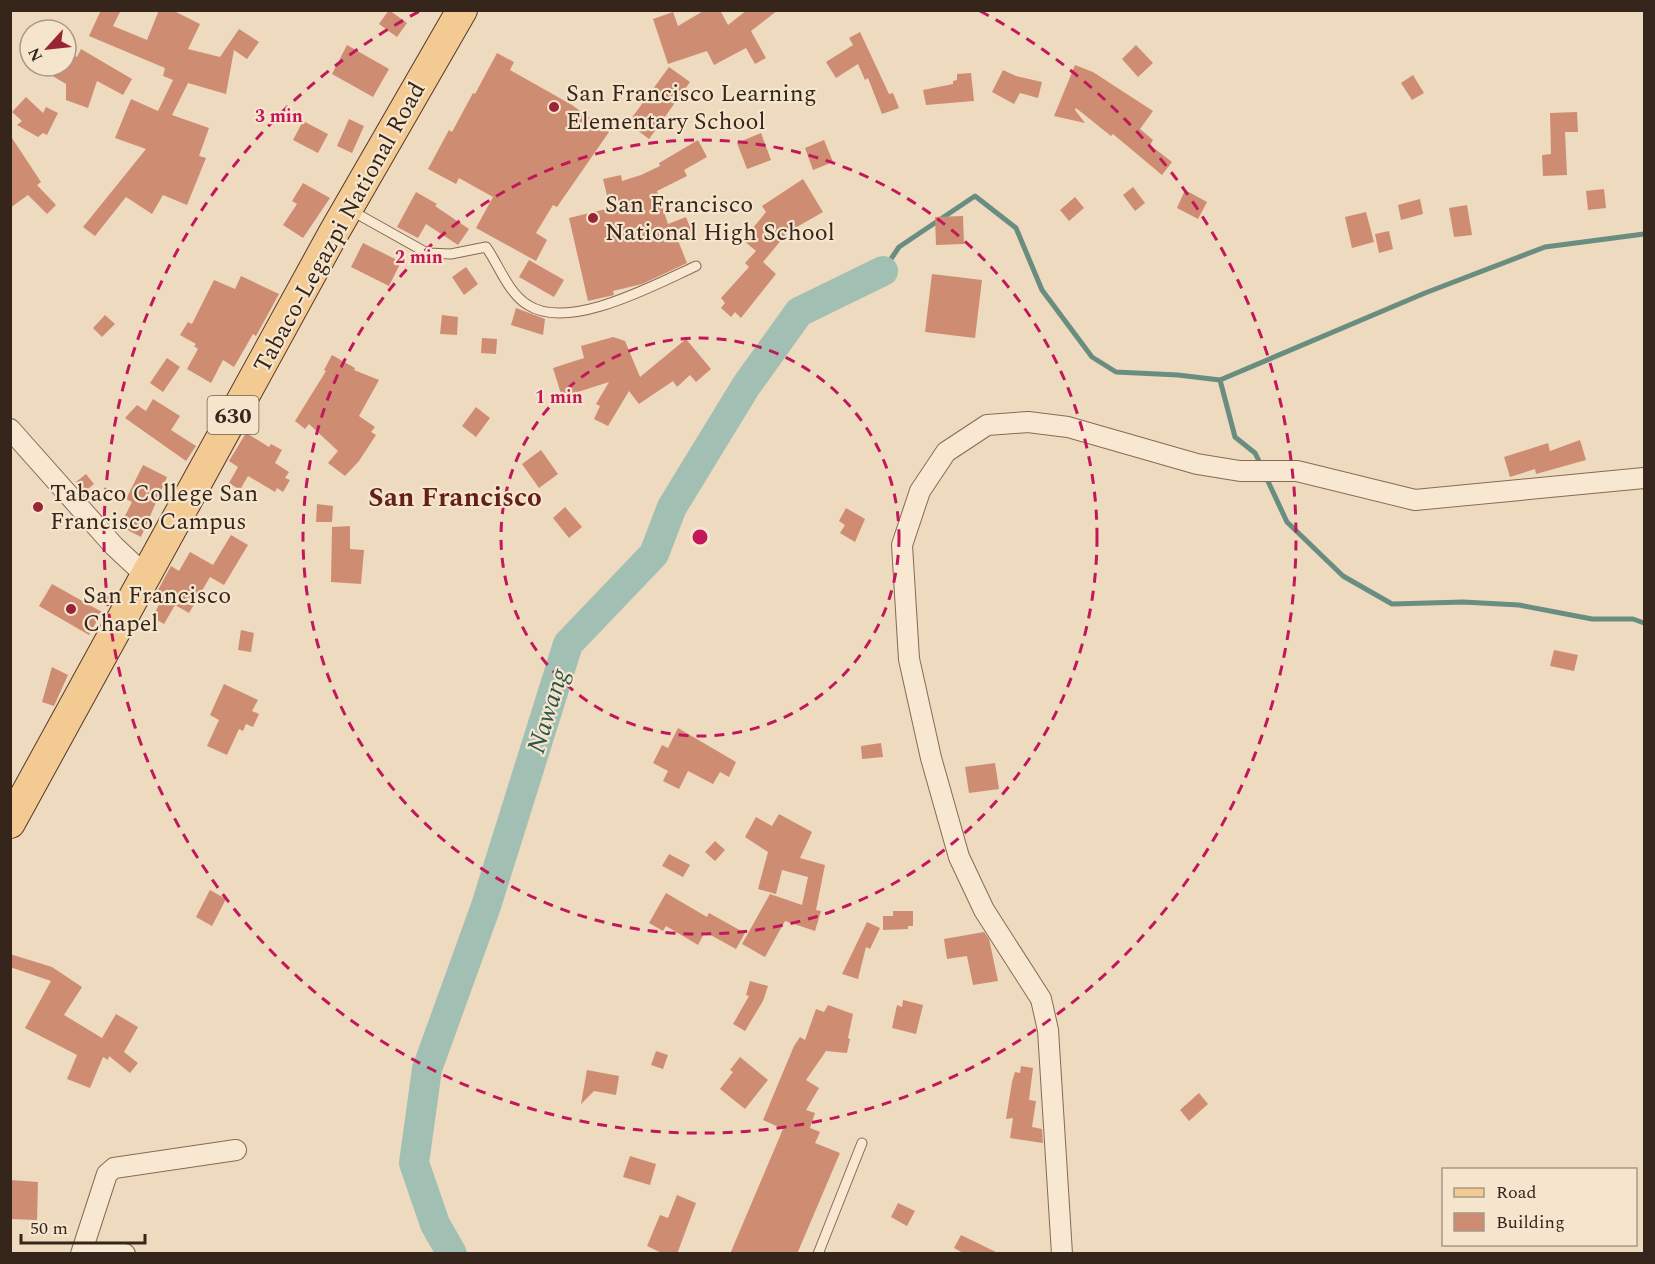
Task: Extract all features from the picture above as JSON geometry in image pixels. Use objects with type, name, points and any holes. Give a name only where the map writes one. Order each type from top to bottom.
[{"type":"main road","name":"Tabaco-Legazpi National Road","points":[[10,823],[347,208],[462,10]]},
{"type":"street","points":[[1062,1254],[1048,1030],[1041,999],[1014,961],[984,910],[959,857],[931,758],[909,659],[902,544],[920,491],[946,452],[987,425],[1028,422],[1068,426],[1197,464],[1240,471],[1297,471],[1415,500],[1644,478]]},
{"type":"street","points":[[10,429],[114,546],[146,576]]},
{"type":"street","points":[[81,1254],[107,1174],[114,1168],[236,1150]]},
{"type":"street","points":[[88,1254],[107,1251],[125,1254]]},
{"type":"lane","points":[[347,208],[427,253],[451,254],[486,247],[515,294],[529,306],[550,314],[609,303],[696,266]]},
{"type":"lane","points":[[818,1254],[862,1143]]},
{"type":"building","points":[[101,10],[121,10],[113,26],[147,40],[159,10],[172,10],[200,24],[188,49],[220,57],[239,29],[259,42],[247,59],[234,50],[226,94],[188,83],[172,115],[209,128],[199,156],[206,158],[187,205],[163,195],[152,214],[126,197],[95,236],[83,227],[146,149],[115,138],[131,99],[158,111],[173,80],[163,76],[165,68],[89,36]]},
{"type":"building","points":[[389,10],[407,23],[397,37],[379,24]]},
{"type":"building","points":[[705,10],[720,10],[728,25],[747,10],[778,10],[751,31],[766,58],[755,64],[746,48],[714,65],[707,51],[668,64],[653,19],[673,12],[678,26]]},
{"type":"building","points":[[860,32],[889,94],[893,93],[899,108],[882,114],[868,78],[865,80],[858,64],[836,78],[826,62],[853,45],[849,38]]},
{"type":"building","points":[[347,45],[389,69],[373,97],[332,74]]},
{"type":"building","points":[[1136,45],[1153,63],[1138,77],[1122,59]]},
{"type":"building","points":[[81,49],[132,79],[123,95],[97,81],[88,108],[66,100],[66,84],[56,78],[78,78],[78,55]]},
{"type":"building","points":[[497,53],[514,62],[510,70],[572,105],[609,132],[557,207],[553,205],[536,233],[547,240],[536,261],[476,228],[493,197],[459,178],[456,184],[428,169],[449,130],[452,132],[473,93],[475,94]]},
{"type":"building","points":[[1075,65],[1093,72],[1153,111],[1140,129],[1153,140],[1150,145],[1172,162],[1162,175],[1113,134],[1111,136],[1076,108],[1075,110],[1085,123],[1054,116]]},
{"type":"building","points":[[669,67],[690,82],[649,139],[628,123]]},
{"type":"building","points":[[1003,70],[1016,76],[1042,82],[1038,98],[1020,93],[1014,104],[992,92]]},
{"type":"building","points":[[971,73],[974,101],[926,105],[923,90],[953,84],[953,81],[957,80],[957,74]]},
{"type":"building","points":[[1413,75],[1424,93],[1412,100],[1401,83]]},
{"type":"building","points":[[26,97],[43,113],[46,107],[58,113],[47,135],[43,133],[38,137],[17,125],[22,121],[12,112]]},
{"type":"building","points":[[1577,112],[1578,132],[1565,132],[1567,175],[1543,176],[1542,155],[1551,154],[1550,113]]},
{"type":"building","points":[[349,119],[364,126],[352,153],[337,146]]},
{"type":"building","points":[[303,121],[328,134],[318,153],[293,140]]},
{"type":"building","points":[[761,133],[771,160],[747,169],[737,143]]},
{"type":"building","points":[[10,135],[41,182],[37,185],[56,205],[47,214],[28,195],[10,208]]},
{"type":"building","points":[[698,140],[707,157],[684,170],[687,176],[657,191],[668,224],[686,217],[692,232],[677,238],[687,263],[642,284],[613,291],[614,295],[588,301],[569,218],[610,208],[603,179],[621,175],[622,181],[641,175],[660,166],[659,163]]},
{"type":"building","points":[[824,140],[833,162],[813,170],[805,148]]},
{"type":"building","points":[[803,179],[823,212],[788,232],[763,262],[776,274],[741,318],[735,312],[731,317],[721,308],[725,303],[721,298],[749,267],[745,263],[756,251],[743,240],[766,212],[762,206]]},
{"type":"building","points":[[303,183],[330,198],[303,238],[283,225],[297,204],[292,201]]},
{"type":"building","points":[[1133,187],[1145,203],[1135,211],[1123,195]]},
{"type":"building","points":[[1604,189],[1606,208],[1588,210],[1586,191]]},
{"type":"building","points":[[1185,190],[1207,202],[1198,219],[1177,208]]},
{"type":"building","points":[[416,192],[437,204],[435,206],[469,229],[458,245],[426,224],[418,238],[397,227]]},
{"type":"building","points":[[1075,197],[1084,208],[1069,221],[1060,210]]},
{"type":"building","points":[[1420,199],[1423,214],[1401,220],[1398,205]]},
{"type":"building","points":[[1467,205],[1472,235],[1454,237],[1449,208]]},
{"type":"building","points":[[1366,212],[1374,242],[1352,248],[1345,217]]},
{"type":"building","points":[[963,216],[964,244],[936,245],[935,217]]},
{"type":"building","points":[[1389,231],[1393,249],[1379,253],[1375,234]]},
{"type":"building","points":[[363,243],[401,262],[389,286],[351,267]]},
{"type":"building","points":[[529,260],[564,280],[554,297],[519,277]]},
{"type":"building","points":[[466,267],[478,284],[464,295],[452,277]]},
{"type":"building","points":[[932,274],[982,280],[975,338],[925,332]]},
{"type":"building","points":[[241,276],[279,294],[256,336],[253,334],[234,367],[223,360],[211,383],[187,369],[198,349],[194,346],[196,344],[180,335],[188,322],[192,324],[214,280],[235,289]]},
{"type":"building","points":[[516,308],[545,319],[543,335],[511,325]]},
{"type":"building","points":[[105,315],[115,324],[102,337],[93,328]]},
{"type":"building","points":[[442,315],[458,317],[457,335],[440,334]]},
{"type":"building","points":[[613,337],[625,341],[640,377],[686,339],[711,369],[696,382],[690,375],[677,387],[673,381],[639,404],[629,391],[608,426],[594,419],[600,406],[596,404],[609,382],[562,397],[553,368],[584,358],[581,346]]},
{"type":"building","points":[[482,338],[497,339],[496,354],[481,353]]},
{"type":"building","points":[[332,355],[355,368],[354,370],[379,380],[359,416],[375,427],[371,432],[376,435],[359,461],[345,476],[328,463],[338,451],[309,424],[305,429],[295,421],[326,371],[324,370]]},
{"type":"building","points":[[167,358],[180,367],[163,392],[150,383]]},
{"type":"building","points":[[153,399],[180,416],[171,430],[196,446],[186,461],[125,418],[137,405],[146,411]]},
{"type":"building","points":[[476,407],[490,418],[476,437],[462,426]]},
{"type":"building","points":[[246,433],[269,447],[271,444],[282,450],[275,463],[289,472],[285,478],[290,480],[283,492],[277,488],[275,492],[248,476],[240,490],[229,483],[238,467],[229,461]]},
{"type":"building","points":[[1580,440],[1586,460],[1536,474],[1535,469],[1510,477],[1504,457],[1548,443],[1550,451]]},
{"type":"building","points":[[541,450],[558,474],[539,488],[522,464]]},
{"type":"building","points":[[143,465],[167,477],[141,537],[120,526],[132,502],[126,499]]},
{"type":"building","points":[[86,474],[94,484],[84,492],[76,482]]},
{"type":"building","points":[[317,504],[333,506],[332,522],[316,522]]},
{"type":"building","points":[[565,507],[582,527],[569,538],[553,518]]},
{"type":"building","points":[[846,508],[865,519],[855,542],[840,533],[845,525],[839,521]]},
{"type":"building","points":[[350,526],[350,549],[364,550],[361,584],[331,582],[332,527]]},
{"type":"building","points":[[231,535],[248,545],[224,585],[210,577],[189,613],[175,605],[164,624],[152,617],[159,605],[152,601],[171,566],[179,571],[190,552],[213,565]]},
{"type":"building","name":"San Francisco Chapel","points":[[52,584],[102,612],[89,635],[39,606]]},
{"type":"building","points":[[241,630],[254,633],[251,652],[238,650]]},
{"type":"building","points":[[1554,650],[1578,655],[1574,671],[1550,666]]},
{"type":"building","points":[[52,667],[68,675],[54,706],[42,702]]},
{"type":"building","points":[[224,684],[258,700],[252,711],[259,714],[253,727],[246,724],[243,731],[239,729],[227,755],[207,746],[219,720],[210,715]]},
{"type":"building","points":[[678,728],[736,762],[729,777],[720,772],[713,784],[688,771],[679,789],[663,781],[668,771],[653,763],[662,745],[668,748]]},
{"type":"building","points":[[881,743],[883,757],[862,759],[861,746]]},
{"type":"building","points":[[995,763],[999,789],[969,793],[965,767]]},
{"type":"building","points":[[779,814],[812,832],[800,858],[825,865],[816,910],[821,911],[815,931],[785,921],[765,957],[742,944],[770,894],[802,905],[808,877],[782,870],[776,894],[758,889],[768,852],[745,837],[756,817],[772,826]]},
{"type":"building","points":[[715,841],[725,850],[715,861],[705,852]]},
{"type":"building","points":[[669,854],[690,865],[683,877],[662,866]]},
{"type":"building","points":[[210,890],[226,899],[212,926],[196,917]]},
{"type":"building","points":[[666,893],[707,917],[709,913],[745,933],[736,949],[705,932],[698,945],[666,926],[663,931],[649,923]]},
{"type":"building","points":[[893,911],[913,911],[913,926],[908,926],[908,929],[883,930],[883,916],[893,916]]},
{"type":"building","points":[[867,922],[880,928],[870,949],[866,947],[858,979],[842,974]]},
{"type":"building","points":[[984,932],[989,939],[998,981],[973,985],[967,956],[947,959],[944,939]]},
{"type":"building","points":[[10,954],[52,967],[82,987],[64,1015],[102,1038],[116,1014],[138,1027],[124,1052],[138,1063],[130,1073],[109,1056],[108,1060],[103,1057],[90,1088],[67,1079],[77,1055],[25,1028],[51,981],[10,967]]},
{"type":"building","points":[[750,981],[768,986],[763,1001],[745,1031],[733,1024],[749,996],[746,995]]},
{"type":"building","points":[[903,1000],[923,1005],[916,1034],[892,1028],[897,1005],[902,1007]]},
{"type":"building","points":[[828,1005],[853,1014],[848,1038],[850,1039],[847,1053],[826,1051],[806,1080],[819,1088],[806,1110],[815,1113],[810,1128],[820,1132],[815,1143],[840,1153],[797,1254],[730,1254],[783,1129],[763,1120],[794,1046],[800,1037],[805,1040],[816,1009],[824,1012]]},
{"type":"building","points":[[656,1051],[668,1055],[663,1069],[651,1065]]},
{"type":"building","points":[[740,1057],[768,1080],[745,1109],[720,1089],[733,1072],[730,1070]]},
{"type":"building","points":[[1021,1066],[1033,1068],[1029,1100],[1036,1101],[1032,1127],[1042,1129],[1043,1143],[1010,1138],[1013,1118],[1006,1119],[1012,1082],[1015,1072],[1020,1073]]},
{"type":"building","points":[[587,1070],[619,1076],[616,1095],[594,1091],[581,1104]]},
{"type":"building","points":[[1199,1093],[1208,1104],[1189,1121],[1180,1110]]},
{"type":"building","points":[[630,1156],[656,1164],[650,1185],[623,1177]]},
{"type":"building","points":[[10,1180],[38,1182],[37,1220],[10,1219]]},
{"type":"building","points":[[677,1195],[696,1203],[677,1254],[664,1254],[647,1246],[660,1215],[668,1218]]},
{"type":"building","points":[[898,1203],[915,1211],[907,1226],[891,1217]]},
{"type":"building","points":[[961,1235],[1000,1254],[965,1254],[954,1248]]},
{"type":"waterway","points":[[883,271],[899,247],[975,196],[1016,228],[1042,290],[1092,357],[1116,372],[1220,380],[1235,437],[1255,453],[1261,465]]},
{"type":"waterway","points":[[1220,380],[1425,293],[1545,247],[1644,234]]},
{"type":"waterway","name":"Nawang","points":[[452,1254],[435,1224],[414,1163],[427,1069],[486,906],[568,644],[654,554],[672,507],[746,386],[799,312],[883,271]]},
{"type":"waterway","points":[[1266,477],[1287,522],[1343,576],[1392,604],[1463,602],[1519,605],[1592,619],[1633,619],[1644,623]]},
{"type":"place","name":"San Francisco Learning Elementary School","points":[[554,107]]},
{"type":"place","name":"San Francisco National High School","points":[[593,218]]},
{"type":"place","name":"Tabaco College San Francisco Campus","points":[[38,507]]},
{"type":"place","name":"San Francisco Chapel","points":[[71,609]]},
{"type":"district","name":"San Francisco","points":[[455,497]]}]
